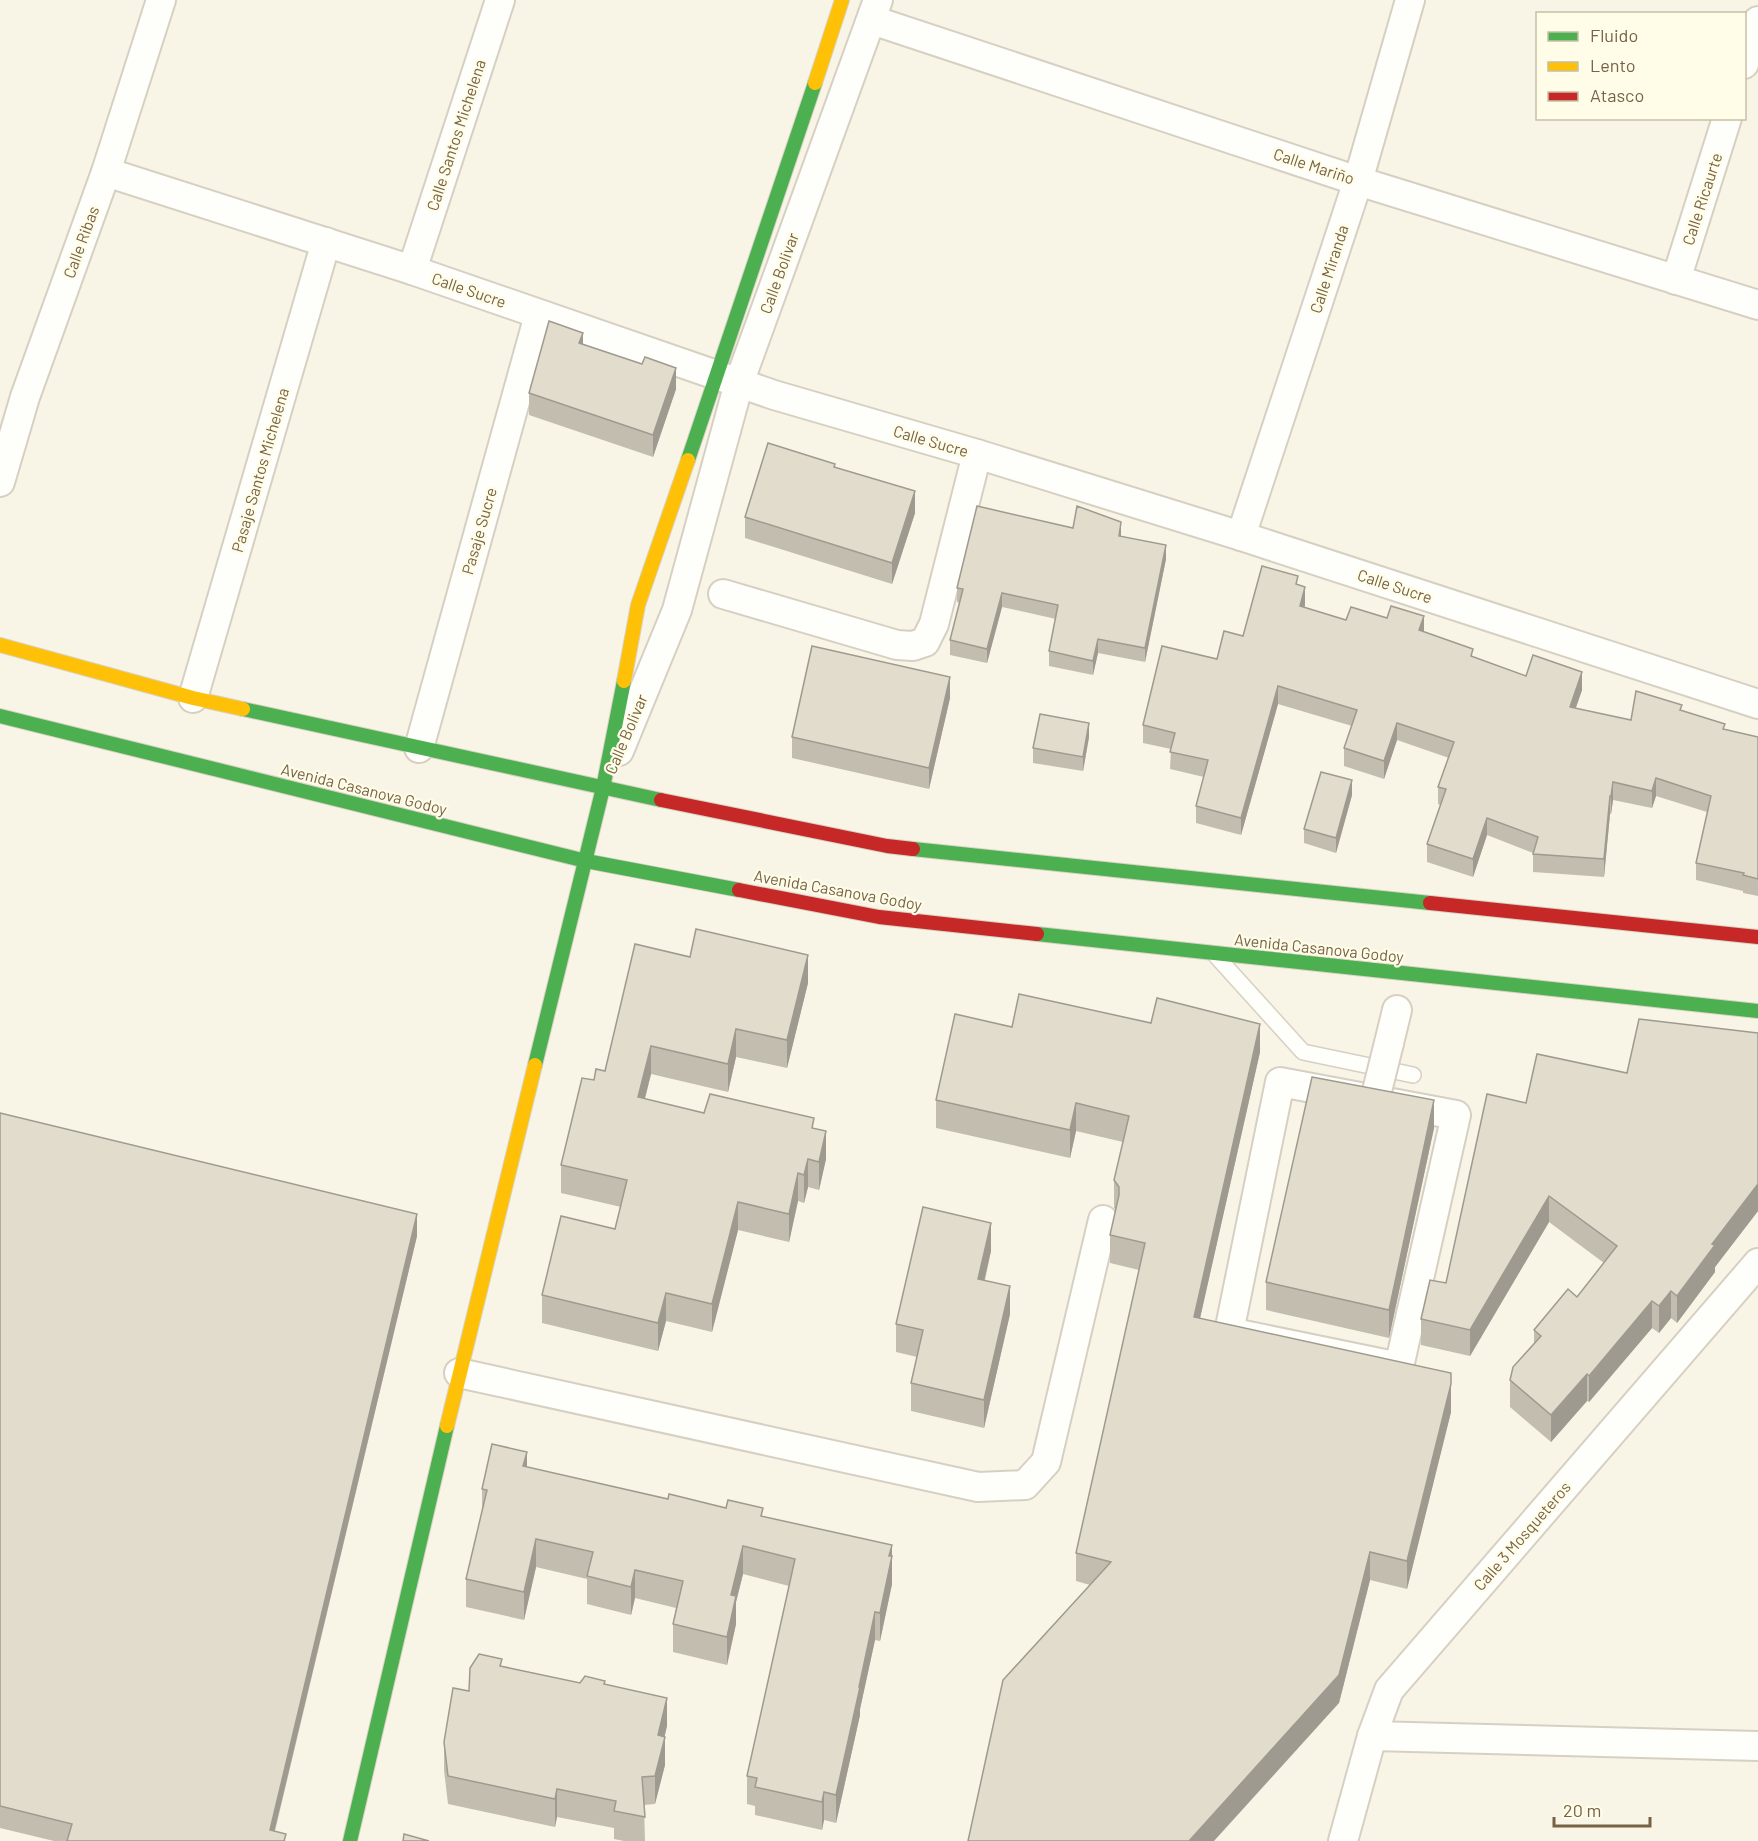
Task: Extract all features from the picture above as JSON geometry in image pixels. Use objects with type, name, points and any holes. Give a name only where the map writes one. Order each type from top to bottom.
[{"type":"street","name":"Calle Ribas","points":[[0,482],[13,394],[106,172],[160,0]]},
{"type":"street","name":"Calle Santos Michelena","points":[[412,270],[500,0]]},
{"type":"street","name":"Calle Bolivar","points":[[603,788],[677,610],[728,380],[842,0]]},
{"type":"street","name":"Calle Miranda","points":[[1241,536],[1358,181],[1410,0]]},
{"type":"street","name":"Calle Bolivar","points":[[603,788],[638,605],[875,10]]},
{"type":"street","name":"Calle Mariño","points":[[875,10],[1358,181],[1758,305]]},
{"type":"street","points":[[1746,58],[1758,21]]},
{"type":"street","name":"Calle Ricaurte","points":[[1676,280],[1726,120]]},
{"type":"street","name":"Calle Sucre","points":[[106,172],[412,270],[728,380],[1241,536],[1758,704]]},
{"type":"street","name":"Pasaje Santos Michelena","points":[[193,698],[326,242]]},
{"type":"street","name":"Pasaje Sucre","points":[[419,748],[539,315]]},
{"type":"street","points":[[723,594],[897,645],[913,646],[925,642],[934,624],[977,454]]},
{"type":"street","points":[[0,645],[193,698],[603,788],[887,846],[1758,937]]},
{"type":"street","name":"Avenida Casanova Godoy","points":[[0,716],[586,861],[879,917],[1758,1011]]},
{"type":"street","points":[[350,1841],[459,1373],[603,788]]},
{"type":"street","points":[[1375,1097],[1397,1010]]},
{"type":"street","points":[[1280,1082],[1375,1097],[1456,1115],[1399,1367],[1229,1332],[1280,1082]]},
{"type":"street","points":[[459,1373],[978,1487],[1025,1485],[1046,1462],[1103,1220]]},
{"type":"street","name":"Calle 3 Mosqueteros","points":[[1343,1841],[1372,1736],[1389,1690],[1758,1263]]},
{"type":"street","points":[[1372,1736],[1758,1746]]},
{"type":"lane","points":[[1214,953],[1303,1052],[1413,1075]]},
{"type":"building","points":[[549,321],[583,333],[579,343],[642,364],[645,357],[676,368],[653,435],[529,393]]},
{"type":"building","points":[[768,443],[835,464],[834,467],[915,491],[892,563],[745,517]]},
{"type":"building","points":[[977,506],[1073,528],[1077,506],[1121,522],[1119,536],[1166,545],[1145,648],[1098,639],[1093,661],[1049,651],[1058,605],[1002,593],[987,649],[950,640],[963,589],[957,588]]},
{"type":"building","points":[[1262,566],[1298,576],[1296,584],[1305,587],[1300,606],[1346,620],[1351,607],[1387,618],[1391,606],[1424,616],[1419,630],[1473,649],[1471,656],[1526,676],[1533,655],[1582,672],[1570,707],[1631,720],[1636,691],[1682,705],[1680,710],[1725,724],[1723,729],[1758,737],[1758,879],[1743,875],[1744,873],[1696,863],[1711,796],[1656,778],[1652,791],[1613,782],[1604,859],[1533,854],[1538,837],[1487,818],[1473,859],[1427,844],[1446,789],[1438,787],[1454,742],[1397,723],[1384,761],[1344,748],[1357,710],[1278,686],[1241,818],[1196,806],[1208,760],[1170,752],[1175,733],[1143,725],[1162,646],[1217,659],[1224,631],[1243,636]]},
{"type":"building","points":[[812,646],[950,677],[929,768],[792,737]]},
{"type":"building","points":[[1040,714],[1089,723],[1083,757],[1033,748]]},
{"type":"building","points":[[1321,772],[1352,780],[1336,838],[1304,829]]},
{"type":"building","points":[[696,929],[808,955],[787,1040],[736,1029],[728,1064],[651,1046],[638,1097],[704,1113],[710,1094],[814,1118],[812,1128],[826,1131],[819,1162],[808,1159],[804,1175],[798,1173],[789,1214],[738,1202],[712,1304],[666,1293],[658,1323],[542,1295],[561,1216],[615,1229],[627,1180],[561,1165],[582,1078],[594,1080],[596,1069],[605,1071],[635,944],[690,957]]},
{"type":"building","points":[[1019,994],[1151,1023],[1157,998],[1260,1024],[1194,1317],[1451,1373],[1451,1384],[1407,1561],[1370,1552],[1339,1675],[1189,1841],[968,1841],[1003,1680],[1111,1562],[1076,1553],[1145,1243],[1110,1235],[1119,1195],[1119,1187],[1114,1180],[1129,1116],[1076,1103],[1070,1130],[936,1100],[955,1014],[1012,1027]]},
{"type":"building","points":[[1639,1019],[1758,1033],[1758,1184],[1712,1244],[1715,1245],[1677,1296],[1671,1291],[1659,1306],[1652,1301],[1589,1376],[1587,1374],[1551,1415],[1510,1380],[1513,1367],[1541,1336],[1534,1330],[1568,1289],[1577,1297],[1617,1246],[1549,1196],[1470,1330],[1421,1319],[1430,1280],[1446,1283],[1487,1094],[1526,1103],[1537,1054],[1627,1073]]},
{"type":"building","points":[[1312,1077],[1434,1100],[1389,1310],[1266,1282]]},
{"type":"building","points":[[0,1113],[417,1214],[270,1830],[286,1834],[284,1841],[67,1841],[72,1824],[0,1806]]},
{"type":"building","points":[[923,1207],[991,1223],[978,1279],[1010,1286],[984,1400],[911,1383],[923,1330],[896,1324]]},
{"type":"building","points":[[492,1444],[527,1452],[523,1466],[668,1499],[669,1494],[726,1508],[728,1500],[763,1508],[761,1516],[892,1545],[889,1556],[892,1556],[880,1613],[875,1612],[836,1795],[824,1792],[822,1802],[755,1787],[757,1778],[747,1776],[795,1559],[743,1546],[731,1595],[736,1596],[727,1637],[673,1624],[683,1581],[635,1570],[631,1587],[587,1576],[593,1552],[536,1539],[524,1592],[466,1579],[487,1490],[482,1489]]},
{"type":"building","points":[[479,1654],[502,1659],[500,1666],[580,1683],[585,1676],[605,1681],[604,1684],[667,1698],[658,1735],[665,1737],[655,1776],[642,1777],[645,1817],[614,1811],[616,1801],[557,1789],[555,1799],[448,1776],[444,1742],[453,1688],[469,1691],[470,1668]]},
{"type":"building","points":[[404,1834],[429,1841],[403,1841]]},
{"type":"traffic: fast","points":[[688,460],[815,83]]},
{"type":"traffic: fast","points":[[535,1065],[603,788],[624,681]]},
{"type":"traffic: fast","points":[[243,709],[661,800]]},
{"type":"traffic: fast","points":[[0,716],[586,861],[739,890]]},
{"type":"traffic: fast","points":[[913,849],[1430,903]]},
{"type":"traffic: fast","points":[[1037,934],[1758,1011]]},
{"type":"traffic: fast","points":[[350,1841],[447,1426]]},
{"type":"traffic: slow","points":[[815,83],[842,0]]},
{"type":"traffic: slow","points":[[624,681],[638,605],[688,460]]},
{"type":"traffic: slow","points":[[0,645],[193,698],[243,709]]},
{"type":"traffic: slow","points":[[447,1426],[535,1065]]},
{"type":"traffic: jam","points":[[661,800],[887,846],[913,849]]},
{"type":"traffic: jam","points":[[739,890],[879,917],[1037,934]]},
{"type":"traffic: jam","points":[[1430,903],[1758,937]]}]
